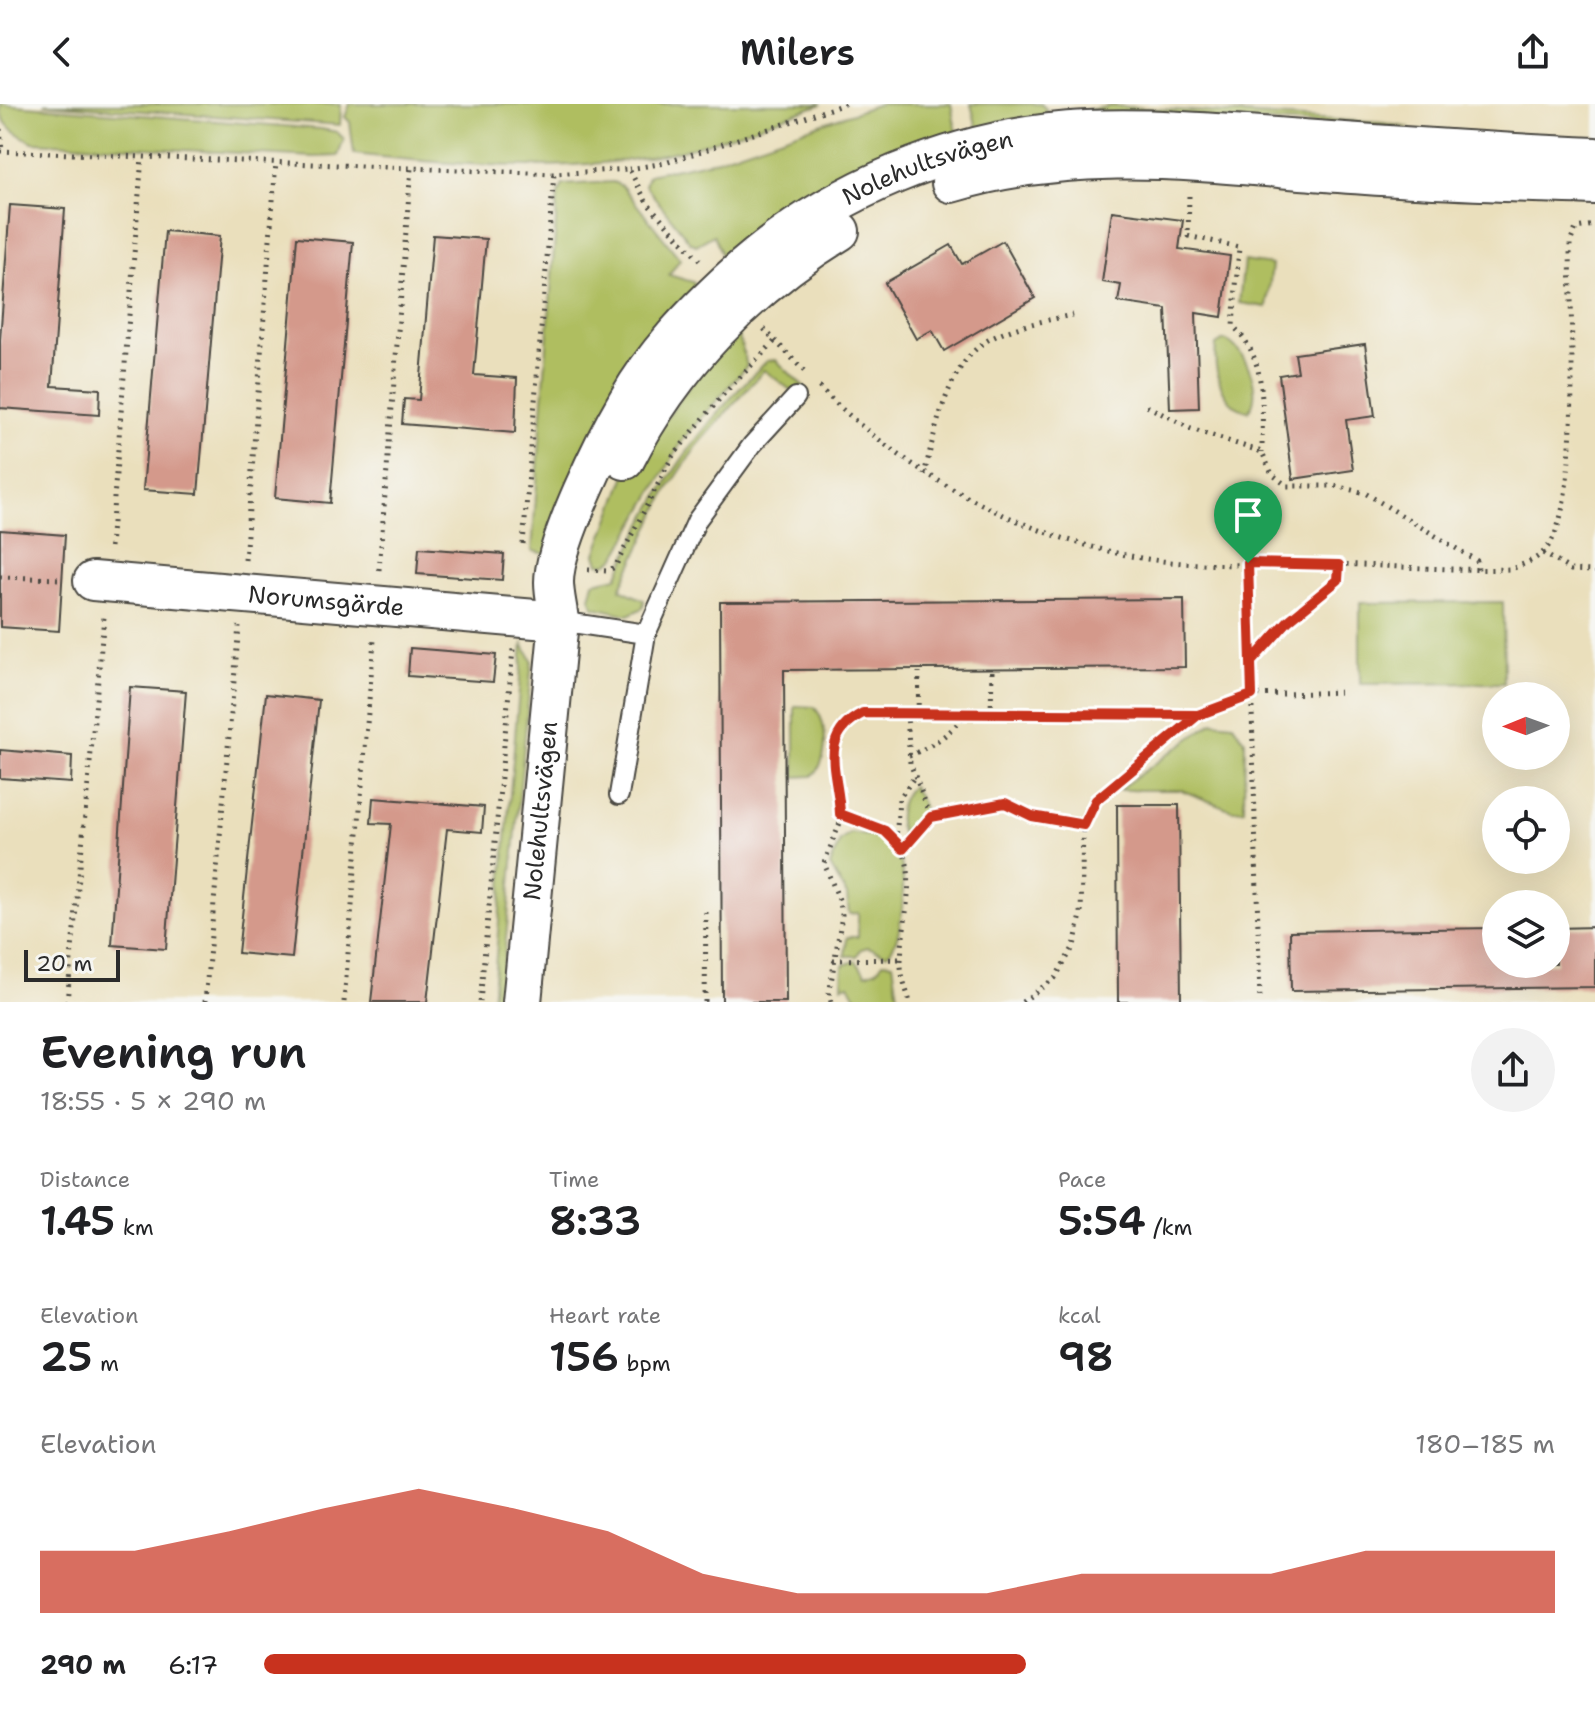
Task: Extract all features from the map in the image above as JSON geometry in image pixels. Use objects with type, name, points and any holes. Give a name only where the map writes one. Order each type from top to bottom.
[{"type":"street","name":"Nolehultsvägen","points":[[522,1002],[559,621],[554,580],[570,526],[608,434],[662,350],[759,253],[843,198],[901,172],[957,153],[1009,141],[1089,130],[1223,134],[1595,157]]},
{"type":"street","name":"Nolehultsvägen","points":[[559,621],[579,586],[609,491],[638,435],[686,364],[739,308],[811,249],[855,221],[914,193],[990,172],[1097,157],[1411,179],[1595,185]]},
{"type":"street","name":"Norumsgärde","points":[[93,581],[559,621]]},
{"type":"lane","points":[[619,795],[646,634],[697,520],[752,445],[796,397]]},
{"type":"lane","points":[[559,621],[646,634]]},
{"type":"path","points":[[0,129],[1,151],[554,174],[629,169],[665,163],[845,104]]},
{"type":"path","points":[[629,169],[647,203],[704,264]]},
{"type":"path","points":[[1190,186],[1188,236],[1239,247],[1233,326],[1249,341],[1258,363],[1262,391],[1262,452],[1272,474],[1287,486],[1335,486],[1365,493],[1477,561],[1478,570]]},
{"type":"path","points":[[760,325],[834,401],[924,475],[1012,518],[1095,547],[1143,558],[1511,569],[1543,553],[1555,530],[1569,449],[1570,243],[1576,228],[1595,225]]},
{"type":"path","points":[[924,475],[941,406],[968,357],[990,339],[1077,314]]},
{"type":"path","points":[[1147,406],[1191,429],[1262,452]]},
{"type":"path","points":[[1543,553],[1571,570],[1595,571]]},
{"type":"path","points":[[1248,563],[1260,1002]]},
{"type":"path","points":[[1251,662],[1288,621],[1338,580],[1339,565]]},
{"type":"path","points":[[0,577],[93,581]]},
{"type":"path","points":[[991,713],[992,671]]},
{"type":"path","points":[[918,713],[919,672]]},
{"type":"path","points":[[1022,1002],[1055,978],[1074,946],[1081,915],[1080,872],[1084,825],[1096,800],[1198,715],[1252,695],[1343,692]]},
{"type":"path","points":[[831,1002],[833,960],[842,915],[824,863],[840,823],[832,763],[845,722],[863,713],[1198,715]]},
{"type":"path","points":[[907,713],[909,756],[931,817]]},
{"type":"path","points":[[909,756],[943,738],[965,713]]},
{"type":"path","points":[[896,841],[899,799],[915,776]]},
{"type":"path","points":[[903,849],[931,817],[1005,803],[1032,816],[1084,825]]},
{"type":"path","points":[[840,814],[862,819],[903,849],[909,869],[901,959],[910,1002]]},
{"type":"path","points":[[705,1002],[706,911]]},
{"type":"path","points":[[833,960],[901,959]]},
{"type":"green space","points":[[0,104],[321,129],[337,132],[344,139],[338,156],[314,157],[33,142],[6,123]]},
{"type":"green space","points":[[44,104],[341,104],[340,125]]},
{"type":"green space","points":[[350,104],[822,104],[682,150],[643,158],[603,163],[519,166],[354,154],[350,122],[345,117]]},
{"type":"green space","points":[[879,104],[951,104],[958,141],[729,265],[723,259],[714,235],[696,245],[690,242],[645,185],[648,176],[654,173],[712,161]]},
{"type":"green space","points":[[971,104],[1041,104],[1047,110],[1044,115],[979,137]]},
{"type":"green space","points":[[1112,106],[1384,123],[1410,128],[1089,114],[1087,110]]},
{"type":"green space","points":[[613,182],[622,186],[680,259],[669,275],[693,282],[700,292],[550,555],[532,551],[558,194],[563,185]]},
{"type":"green space","points":[[1244,261],[1272,265],[1267,307],[1239,303]]},
{"type":"green space","points":[[735,322],[747,366],[684,438],[615,558],[606,564],[599,563],[596,554],[626,475]]},
{"type":"green space","points":[[1224,340],[1239,351],[1250,372],[1254,394],[1248,411],[1231,402],[1221,385],[1216,345]]},
{"type":"green space","points":[[776,360],[808,391],[801,398],[764,370],[697,446],[667,491],[620,589],[644,600],[643,608],[628,615],[594,607],[590,598],[594,582],[617,577],[663,488],[700,435],[767,361]]},
{"type":"green space","points":[[1503,602],[1504,682],[1360,684],[1360,603]]},
{"type":"green space","points":[[523,644],[532,660],[500,1002],[492,1002]]},
{"type":"green space","points":[[795,706],[814,707],[822,722],[824,752],[818,770],[812,776],[795,777]]},
{"type":"green space","points":[[1213,722],[1233,724],[1245,741],[1244,809],[1232,810],[1181,790],[1118,790]]},
{"type":"green space","points":[[912,786],[922,803],[925,817],[905,840],[899,826],[899,812],[903,798]]},
{"type":"green space","points":[[851,833],[882,838],[900,859],[903,884],[900,926],[892,949],[886,954],[868,947],[861,949],[857,956],[845,956],[847,937],[858,937],[858,913],[849,914],[847,895],[830,866],[840,841]]},
{"type":"green space","points":[[856,961],[866,974],[877,970],[883,962],[893,963],[899,1002],[859,1002],[849,984],[842,986],[843,965]]},
{"type":"building","points":[[10,205],[65,209],[52,386],[100,389],[99,415],[0,408],[0,340]]},
{"type":"building","points":[[1112,211],[1183,220],[1179,249],[1230,256],[1222,317],[1196,313],[1199,408],[1170,409],[1166,309],[1118,302],[1121,285],[1102,282]]},
{"type":"building","points":[[165,231],[220,236],[198,494],[143,490]]},
{"type":"building","points":[[433,235],[486,239],[474,375],[517,378],[515,433],[402,424],[404,399],[419,400]]},
{"type":"building","points":[[297,237],[353,242],[330,503],[275,498]]},
{"type":"building","points":[[1003,241],[1035,298],[944,351],[932,330],[916,339],[885,283],[951,245],[962,264]]},
{"type":"building","points":[[1365,344],[1375,416],[1346,420],[1353,470],[1293,479],[1279,375],[1298,372],[1295,354]]},
{"type":"building","points":[[0,530],[65,535],[59,631],[0,627]]},
{"type":"building","points":[[419,548],[504,554],[502,580],[417,574]]},
{"type":"building","points":[[1184,599],[1185,667],[784,670],[786,1002],[722,1002],[720,602]]},
{"type":"building","points":[[410,648],[496,655],[493,682],[408,676]]},
{"type":"building","points":[[130,687],[186,691],[166,949],[112,945]]},
{"type":"building","points":[[266,694],[319,700],[292,958],[238,953]]},
{"type":"building","points":[[0,750],[72,756],[71,783],[0,778]]},
{"type":"building","points":[[373,798],[484,807],[482,832],[447,829],[427,1002],[371,1002],[391,824],[371,823]]},
{"type":"building","points":[[1117,805],[1179,805],[1181,1002],[1118,1002]]},
{"type":"building","points":[[1595,927],[1595,987],[1291,991],[1290,931],[1482,928],[1482,978],[1570,978],[1570,928]]},
{"type":"route","points":[[1248,563],[1252,695],[1198,715],[863,713],[845,722],[837,741],[832,763],[840,814],[862,819],[885,831],[903,849],[919,827],[931,817],[957,815],[1005,803],[1017,806],[1032,816],[1084,825],[1096,800],[1198,715],[1252,695],[1251,662],[1288,621],[1338,580],[1339,565],[1248,563]]}]
